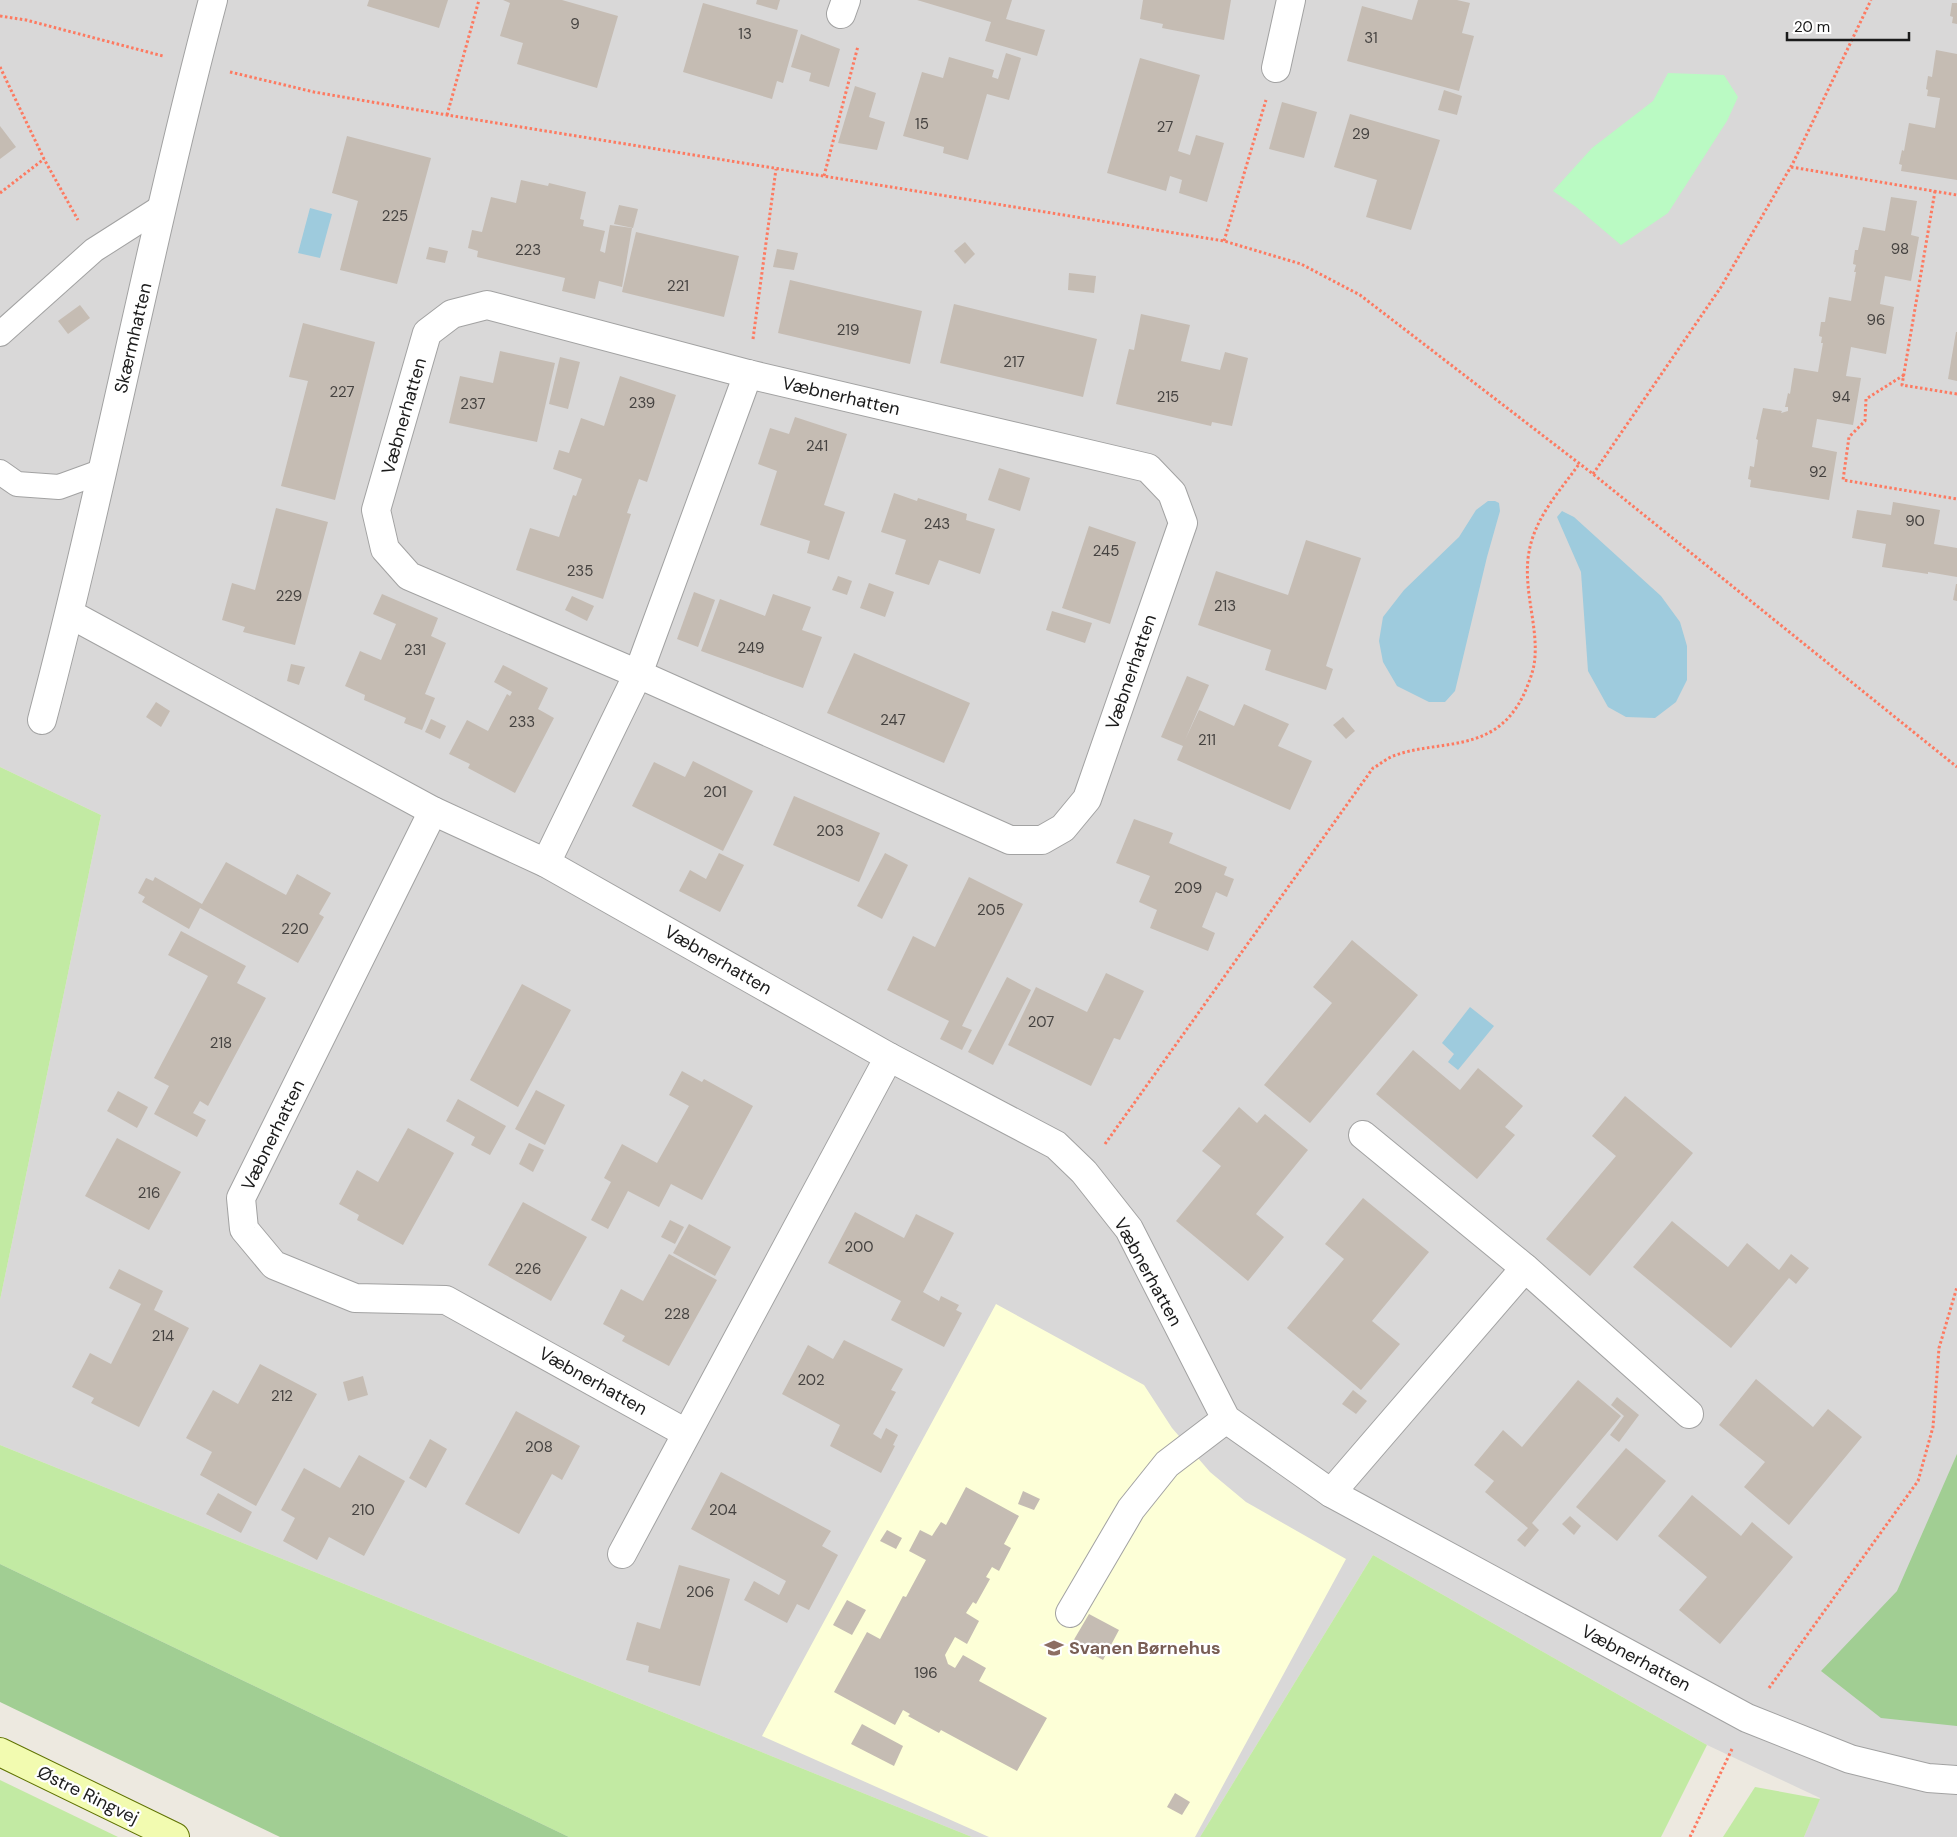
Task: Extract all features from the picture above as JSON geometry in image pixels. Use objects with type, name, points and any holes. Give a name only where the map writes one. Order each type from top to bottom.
[{"type":"main road","name":"Østre Ringvej","points":[[0,1752],[175,1837]]},
{"type":"street","name":"Skærmhatten","points":[[42,720],[70,614],[104,471],[163,206],[213,0]]},
{"type":"street","points":[[1276,68],[1291,0]]},
{"type":"street","name":"Væbnerhatten","points":[[486,305],[748,374],[1148,468],[1172,492],[1183,523],[1087,799],[1062,828],[1042,840],[1010,840],[638,674],[409,576],[385,548],[376,510],[427,333],[452,314],[486,305]]},
{"type":"street","points":[[546,863],[638,674],[748,374]]},
{"type":"street","name":"Væbnerhatten","points":[[70,614],[433,810],[546,863],[889,1057],[1056,1145],[1084,1172],[1129,1229],[1226,1419],[1331,1493],[1747,1718],[1850,1759],[1928,1778],[1957,1780]]},
{"type":"street","name":"Væbnerhatten","points":[[433,810],[241,1198],[244,1229],[274,1265],[355,1298],[446,1300],[686,1433]]},
{"type":"street","points":[[622,1554],[889,1057]]},
{"type":"street","points":[[1363,1135],[1525,1268],[1689,1414]]},
{"type":"street","points":[[1331,1493],[1525,1268]]},
{"type":"street","points":[[1070,1613],[1131,1509],[1167,1464],[1226,1419]]},
{"type":"lane","points":[[0,334],[94,250],[163,206]]},
{"type":"lane","points":[[0,472],[17,484],[59,487],[104,471]]},
{"type":"path","points":[[447,115],[479,0]]},
{"type":"path","points":[[1593,474],[1722,287],[1791,167],[1871,0]]},
{"type":"path","points":[[824,176],[862,30],[844,7]]},
{"type":"path","points":[[0,16],[26,20],[314,92],[776,169],[1224,240],[1301,264],[1360,295],[1593,474],[1957,767]]},
{"type":"path","points":[[0,67],[44,159],[94,250]]},
{"type":"path","points":[[1224,240],[1276,68]]},
{"type":"path","points":[[0,193],[44,159]]},
{"type":"path","points":[[1791,167],[1957,195]]},
{"type":"path","points":[[748,374],[776,169]]},
{"type":"path","points":[[1935,191],[1902,385],[1957,394]]},
{"type":"path","points":[[1904,375],[1866,399],[1865,421],[1850,437],[1843,480],[1957,498]]},
{"type":"path","points":[[1084,1172],[1374,768],[1395,755],[1466,742],[1492,731],[1509,718],[1520,704],[1534,666],[1535,649],[1527,584],[1529,551],[1540,517],[1580,464]]},
{"type":"path","points":[[1690,1837],[1747,1718],[1918,1482],[1933,1427],[1939,1348],[1957,1287]]},
{"type":"shaded area","points":[[0,0],[1957,0],[1957,1837],[1804,1837],[1820,1798],[1707,1745],[1373,1555],[1200,1837],[972,1837],[0,1445],[0,1300],[101,815],[0,767]]},
{"type":"shaded area","name":"Svanen Børnehus","points":[[996,1304],[1144,1385],[1172,1428],[1210,1472],[1246,1502],[1346,1559],[1195,1837],[989,1837],[762,1736]]},
{"type":"green space","points":[[1668,73],[1724,75],[1738,97],[1727,121],[1668,213],[1621,245],[1576,207],[1553,191],[1592,148],[1653,101]]},
{"type":"green space","points":[[0,767],[101,815],[0,1300]]},
{"type":"green space","points":[[0,1445],[972,1837],[569,1837],[0,1564]]},
{"type":"green space","points":[[1957,1454],[1957,1726],[1881,1718],[1821,1671],[1897,1591]]},
{"type":"green space","points":[[1373,1555],[1707,1745],[1661,1837],[1200,1837]]},
{"type":"green space","points":[[0,1564],[569,1837],[280,1837],[0,1702]]},
{"type":"green space","points":[[0,1780],[118,1837],[0,1837]]},
{"type":"green space","points":[[1755,1787],[1820,1799],[1804,1837],[1723,1837]]},
{"type":"water","points":[[310,208],[332,214],[320,258],[298,253]]},
{"type":"water","points":[[1488,501],[1499,503],[1500,511],[1455,691],[1445,702],[1429,702],[1397,686],[1383,662],[1379,641],[1383,617],[1404,590],[1459,537],[1476,510]]},
{"type":"water","points":[[1562,511],[1574,517],[1661,596],[1680,622],[1687,646],[1687,680],[1676,702],[1655,718],[1626,717],[1608,707],[1588,671],[1581,572],[1557,517]]},
{"type":"water","points":[[1470,1007],[1494,1026],[1458,1070],[1448,1062],[1454,1054],[1442,1043]]},
{"type":"building","points":[[369,0],[448,0],[439,28],[367,6]]},
{"type":"building","points":[[503,0],[562,0],[618,16],[597,88],[517,64],[523,43],[500,36],[510,3]]},
{"type":"building","points":[[757,0],[780,0],[777,10],[756,4]]},
{"type":"building","points":[[917,0],[1012,0],[1006,19],[1045,30],[1037,56],[985,41],[991,22]]},
{"type":"building","points":[[1143,0],[1231,0],[1224,40],[1162,28],[1163,24],[1140,19]]},
{"type":"building","points":[[1418,0],[1457,0],[1470,3],[1462,33],[1474,36],[1459,91],[1347,61],[1362,6],[1412,20]]},
{"type":"building","points":[[703,3],[798,30],[783,83],[777,81],[772,99],[683,72]]},
{"type":"building","points":[[1952,3],[1957,3],[1957,24],[1952,23],[1953,17],[1950,16]]},
{"type":"building","points":[[801,34],[840,49],[829,87],[809,81],[811,73],[791,67]]},
{"type":"building","points":[[1936,50],[1957,54],[1957,180],[1901,171],[1902,165],[1899,164],[1902,150],[1904,151],[1909,123],[1935,128],[1940,98],[1927,96],[1928,90],[1926,89],[1928,76],[1932,77]]},
{"type":"building","points":[[1006,53],[1021,58],[1009,100],[987,94],[968,160],[943,153],[944,147],[903,136],[922,72],[943,78],[949,57],[994,70],[992,77],[998,79]]},
{"type":"building","points":[[1140,58],[1200,75],[1178,151],[1190,155],[1196,135],[1224,143],[1207,202],[1179,193],[1182,180],[1170,176],[1166,191],[1107,173]]},
{"type":"building","points":[[855,86],[876,93],[869,117],[885,122],[877,150],[838,143]]},
{"type":"building","points":[[1444,90],[1462,96],[1457,115],[1438,110]]},
{"type":"building","points":[[1282,102],[1317,112],[1304,158],[1269,149]]},
{"type":"building","points":[[1350,114],[1440,140],[1411,230],[1366,217],[1377,180],[1334,167]]},
{"type":"building","points":[[0,126],[16,147],[0,159]]},
{"type":"building","points":[[347,136],[431,158],[397,284],[340,270],[358,201],[332,193]]},
{"type":"building","points":[[521,180],[548,186],[549,183],[586,192],[580,219],[584,220],[583,226],[605,231],[600,251],[605,253],[610,225],[632,228],[622,287],[599,281],[595,299],[562,291],[565,278],[477,257],[478,251],[468,248],[472,230],[482,232],[491,197],[516,203]]},
{"type":"building","points":[[1891,197],[1917,201],[1911,235],[1919,237],[1911,281],[1885,276],[1880,304],[1894,307],[1886,354],[1851,347],[1846,376],[1861,378],[1853,425],[1817,419],[1812,447],[1837,452],[1829,500],[1750,487],[1751,480],[1748,479],[1750,466],[1754,467],[1758,440],[1756,439],[1763,408],[1782,411],[1781,413],[1788,411],[1788,407],[1785,407],[1788,393],[1790,394],[1794,368],[1818,372],[1823,343],[1821,343],[1822,337],[1819,336],[1821,322],[1825,322],[1829,297],[1851,301],[1856,272],[1854,272],[1856,265],[1853,264],[1855,250],[1858,250],[1863,227],[1885,231]]},
{"type":"building","points":[[619,205],[638,209],[633,228],[614,224]]},
{"type":"building","points":[[636,232],[739,256],[724,317],[622,292]]},
{"type":"building","points":[[965,242],[975,254],[965,264],[954,251]]},
{"type":"building","points":[[429,247],[448,251],[445,263],[426,259]]},
{"type":"building","points":[[777,249],[798,253],[794,270],[773,267]]},
{"type":"building","points":[[1069,273],[1096,276],[1094,293],[1068,290]]},
{"type":"building","points":[[790,280],[922,311],[910,364],[778,333]]},
{"type":"building","points":[[954,304],[1097,339],[1083,397],[940,363]]},
{"type":"building","points":[[80,305],[90,318],[68,334],[58,321]]},
{"type":"building","points":[[1141,314],[1190,325],[1181,361],[1220,370],[1225,352],[1248,358],[1232,426],[1212,422],[1211,426],[1116,404],[1129,349],[1134,350]]},
{"type":"building","points":[[303,323],[375,342],[335,500],[281,486],[308,381],[289,377]]},
{"type":"building","points":[[1957,332],[1957,381],[1948,379]]},
{"type":"building","points":[[500,351],[555,363],[537,442],[449,423],[460,376],[493,383]]},
{"type":"building","points":[[560,357],[580,362],[568,409],[549,404]]},
{"type":"building","points":[[620,376],[676,395],[647,482],[639,479],[627,513],[631,514],[603,599],[516,570],[530,528],[559,537],[573,495],[576,496],[582,479],[553,469],[559,450],[569,453],[581,418],[604,426]]},
{"type":"building","points":[[795,417],[847,434],[824,505],[845,512],[829,560],[807,553],[810,541],[760,525],[777,471],[758,464],[770,428],[789,434]]},
{"type":"building","points":[[999,468],[1030,478],[1020,511],[988,500]]},
{"type":"building","points":[[894,493],[917,501],[918,498],[967,514],[966,520],[995,529],[980,574],[939,560],[929,585],[895,574],[906,540],[881,532]]},
{"type":"building","points":[[1893,502],[1940,510],[1934,544],[1957,548],[1957,577],[1882,567],[1886,544],[1852,538],[1857,510],[1891,515]]},
{"type":"building","points":[[276,508],[328,522],[295,645],[243,632],[245,627],[222,620],[232,583],[255,590]]},
{"type":"building","points":[[1089,526],[1136,542],[1110,624],[1062,608]]},
{"type":"building","points":[[1306,540],[1361,558],[1326,666],[1333,669],[1326,690],[1265,670],[1271,650],[1198,625],[1216,571],[1288,595]]},
{"type":"building","points":[[838,576],[852,581],[847,595],[832,590]]},
{"type":"building","points":[[869,583],[894,592],[885,617],[860,608]]},
{"type":"building","points":[[1957,584],[1957,601],[1953,600]]},
{"type":"building","points":[[694,592],[715,600],[698,647],[677,639]]},
{"type":"building","points":[[382,594],[438,618],[431,636],[446,643],[425,694],[435,698],[422,730],[404,723],[406,718],[364,700],[365,695],[345,686],[360,651],[381,660],[396,624],[373,614]]},
{"type":"building","points":[[773,594],[811,607],[802,630],[822,637],[803,688],[701,651],[720,599],[765,616]]},
{"type":"building","points":[[572,596],[594,606],[587,621],[565,610]]},
{"type":"building","points":[[1052,611],[1092,623],[1085,643],[1046,630]]},
{"type":"building","points":[[854,653],[970,703],[944,763],[827,713]]},
{"type":"building","points":[[291,664],[305,667],[299,685],[287,681]]},
{"type":"building","points":[[503,665],[548,688],[538,709],[554,718],[515,793],[468,768],[470,764],[449,754],[467,720],[488,731],[507,694],[510,696],[512,692],[494,682]]},
{"type":"building","points":[[1187,676],[1209,685],[1185,740],[1199,710],[1234,726],[1244,704],[1289,724],[1278,746],[1312,761],[1290,810],[1177,760],[1183,746],[1161,737]]},
{"type":"building","points":[[156,702],[170,711],[161,727],[146,717]]},
{"type":"building","points":[[1343,717],[1355,731],[1346,739],[1333,725]]},
{"type":"building","points":[[431,719],[446,726],[440,739],[425,732]]},
{"type":"building","points":[[693,761],[753,791],[723,851],[632,806],[654,762],[685,777]]},
{"type":"building","points":[[794,796],[880,833],[859,882],[773,845]]},
{"type":"building","points":[[1134,819],[1173,833],[1169,843],[1227,867],[1224,875],[1234,879],[1227,897],[1216,892],[1202,927],[1215,933],[1208,951],[1150,928],[1157,910],[1139,902],[1150,876],[1116,863]]},
{"type":"building","points":[[719,853],[744,865],[720,912],[679,891],[690,870],[706,879]]},
{"type":"building","points":[[885,853],[908,865],[882,919],[857,906]]},
{"type":"building","points":[[226,862],[286,895],[297,874],[331,893],[319,914],[324,917],[298,963],[200,908],[189,929],[142,902],[145,897],[138,893],[146,878],[153,881],[155,877],[202,904]]},
{"type":"building","points":[[969,877],[1023,904],[962,1026],[972,1030],[962,1050],[940,1039],[949,1021],[887,990],[913,936],[935,947]]},
{"type":"building","points":[[181,931],[246,966],[237,983],[266,998],[208,1106],[200,1101],[193,1113],[206,1120],[197,1137],[154,1114],[169,1086],[154,1078],[208,976],[168,955]]},
{"type":"building","points":[[1352,940],[1418,995],[1310,1123],[1264,1085],[1332,1003],[1313,987]]},
{"type":"building","points":[[1106,973],[1144,991],[1120,1040],[1114,1038],[1091,1086],[1008,1045],[1036,987],[1087,1012]]},
{"type":"building","points":[[1007,977],[1031,990],[993,1065],[968,1052]]},
{"type":"building","points":[[522,984],[571,1010],[518,1107],[470,1080]]},
{"type":"building","points":[[1413,1050],[1460,1090],[1478,1068],[1523,1106],[1505,1127],[1515,1135],[1477,1179],[1376,1094]]},
{"type":"building","points":[[682,1071],[702,1082],[704,1079],[753,1106],[702,1200],[671,1184],[659,1207],[628,1191],[608,1229],[591,1220],[611,1182],[604,1178],[622,1144],[657,1163],[689,1106],[669,1095]]},
{"type":"building","points":[[536,1090],[565,1105],[545,1145],[515,1129]]},
{"type":"building","points":[[118,1091],[148,1107],[137,1128],[107,1111]]},
{"type":"building","points":[[1625,1096],[1693,1153],[1590,1276],[1546,1239],[1616,1156],[1592,1136]]},
{"type":"building","points":[[458,1099],[506,1126],[490,1155],[471,1145],[475,1137],[446,1121]]},
{"type":"building","points":[[1239,1107],[1257,1123],[1265,1114],[1308,1150],[1256,1214],[1284,1237],[1248,1281],[1176,1221],[1221,1166],[1202,1151]]},
{"type":"building","points":[[408,1128],[454,1153],[403,1245],[357,1220],[359,1215],[339,1204],[357,1170],[378,1182]]},
{"type":"building","points":[[117,1138],[181,1172],[149,1230],[85,1196]]},
{"type":"building","points":[[529,1143],[544,1150],[533,1172],[519,1164]]},
{"type":"building","points":[[1363,1198],[1429,1252],[1372,1321],[1400,1344],[1361,1390],[1287,1328],[1344,1259],[1325,1244]]},
{"type":"building","points":[[523,1202],[587,1237],[551,1301],[488,1265]]},
{"type":"building","points":[[855,1212],[904,1238],[916,1214],[954,1233],[923,1292],[939,1301],[941,1296],[959,1305],[956,1310],[962,1313],[944,1347],[891,1320],[901,1301],[828,1263]]},
{"type":"building","points":[[670,1220],[684,1227],[675,1244],[661,1237]]},
{"type":"building","points":[[1672,1221],[1728,1267],[1747,1243],[1779,1270],[1791,1254],[1809,1268],[1796,1284],[1789,1278],[1731,1348],[1633,1267]]},
{"type":"building","points":[[689,1224],[731,1247],[715,1276],[673,1253]]},
{"type":"building","points":[[669,1254],[717,1280],[669,1366],[622,1341],[625,1336],[603,1324],[621,1289],[643,1301]]},
{"type":"building","points":[[119,1269],[163,1291],[154,1310],[189,1328],[139,1427],[91,1403],[94,1398],[72,1387],[90,1353],[111,1364],[141,1304],[109,1288]]},
{"type":"building","points":[[844,1340],[903,1369],[891,1390],[896,1392],[873,1434],[881,1439],[886,1428],[898,1435],[893,1445],[895,1446],[881,1473],[830,1446],[840,1425],[782,1394],[808,1345],[833,1359]]},
{"type":"building","points":[[260,1364],[317,1394],[256,1506],[200,1475],[212,1452],[186,1438],[213,1390],[238,1404]]},
{"type":"building","points":[[363,1376],[368,1395],[348,1401],[343,1382]]},
{"type":"building","points":[[1756,1379],[1813,1427],[1828,1409],[1862,1437],[1789,1525],[1744,1487],[1765,1462],[1719,1425]]},
{"type":"building","points":[[1578,1380],[1621,1416],[1532,1523],[1539,1530],[1525,1547],[1517,1540],[1528,1528],[1485,1492],[1494,1481],[1474,1465],[1503,1430],[1522,1447]]},
{"type":"building","points":[[1353,1390],[1367,1401],[1356,1414],[1342,1404]]},
{"type":"building","points":[[1617,1397],[1639,1415],[1619,1442],[1610,1435],[1624,1416],[1611,1405]]},
{"type":"building","points":[[516,1411],[580,1446],[562,1480],[552,1474],[519,1534],[465,1504]]},
{"type":"building","points":[[430,1439],[447,1449],[426,1488],[409,1478]]},
{"type":"building","points":[[1626,1448],[1666,1481],[1617,1541],[1576,1507]]},
{"type":"building","points":[[359,1455],[405,1481],[364,1556],[329,1537],[317,1560],[283,1541],[295,1518],[281,1510],[304,1468],[340,1488]]},
{"type":"building","points":[[721,1472],[831,1531],[822,1546],[838,1555],[809,1610],[797,1604],[787,1623],[744,1600],[754,1581],[779,1595],[786,1581],[691,1529]]},
{"type":"building","points":[[966,1487],[1019,1516],[1004,1544],[1011,1548],[999,1571],[992,1567],[986,1577],[990,1579],[976,1604],[973,1602],[966,1613],[979,1621],[967,1644],[955,1637],[945,1655],[948,1664],[955,1668],[963,1655],[986,1668],[979,1681],[1047,1718],[1017,1771],[941,1730],[939,1733],[908,1716],[910,1714],[903,1710],[895,1725],[834,1692],[867,1632],[880,1639],[903,1596],[906,1597],[926,1560],[909,1551],[920,1530],[932,1536],[941,1522],[946,1525]]},
{"type":"building","points":[[1023,1491],[1040,1499],[1034,1510],[1018,1504]]},
{"type":"building","points":[[218,1493],[252,1512],[241,1533],[206,1514]]},
{"type":"building","points":[[1692,1495],[1741,1536],[1752,1522],[1793,1557],[1720,1644],[1679,1610],[1707,1577],[1658,1536]]},
{"type":"building","points":[[1570,1516],[1581,1526],[1574,1535],[1562,1524]]},
{"type":"building","points":[[887,1530],[902,1538],[896,1549],[880,1541]]},
{"type":"building","points":[[679,1565],[730,1579],[700,1686],[648,1672],[649,1666],[626,1660],[637,1622],[660,1629]]},
{"type":"building","points":[[847,1600],[866,1610],[852,1635],[833,1625]]},
{"type":"building","points":[[1089,1614],[1119,1630],[1103,1660],[1072,1643]]},
{"type":"building","points":[[862,1724],[903,1746],[894,1766],[851,1744]]},
{"type":"building","points":[[1175,1793],[1190,1802],[1182,1815],[1167,1807]]},
{"type":"place","name":"Svanen Børnehus","points":[[1054,1648]]}]
